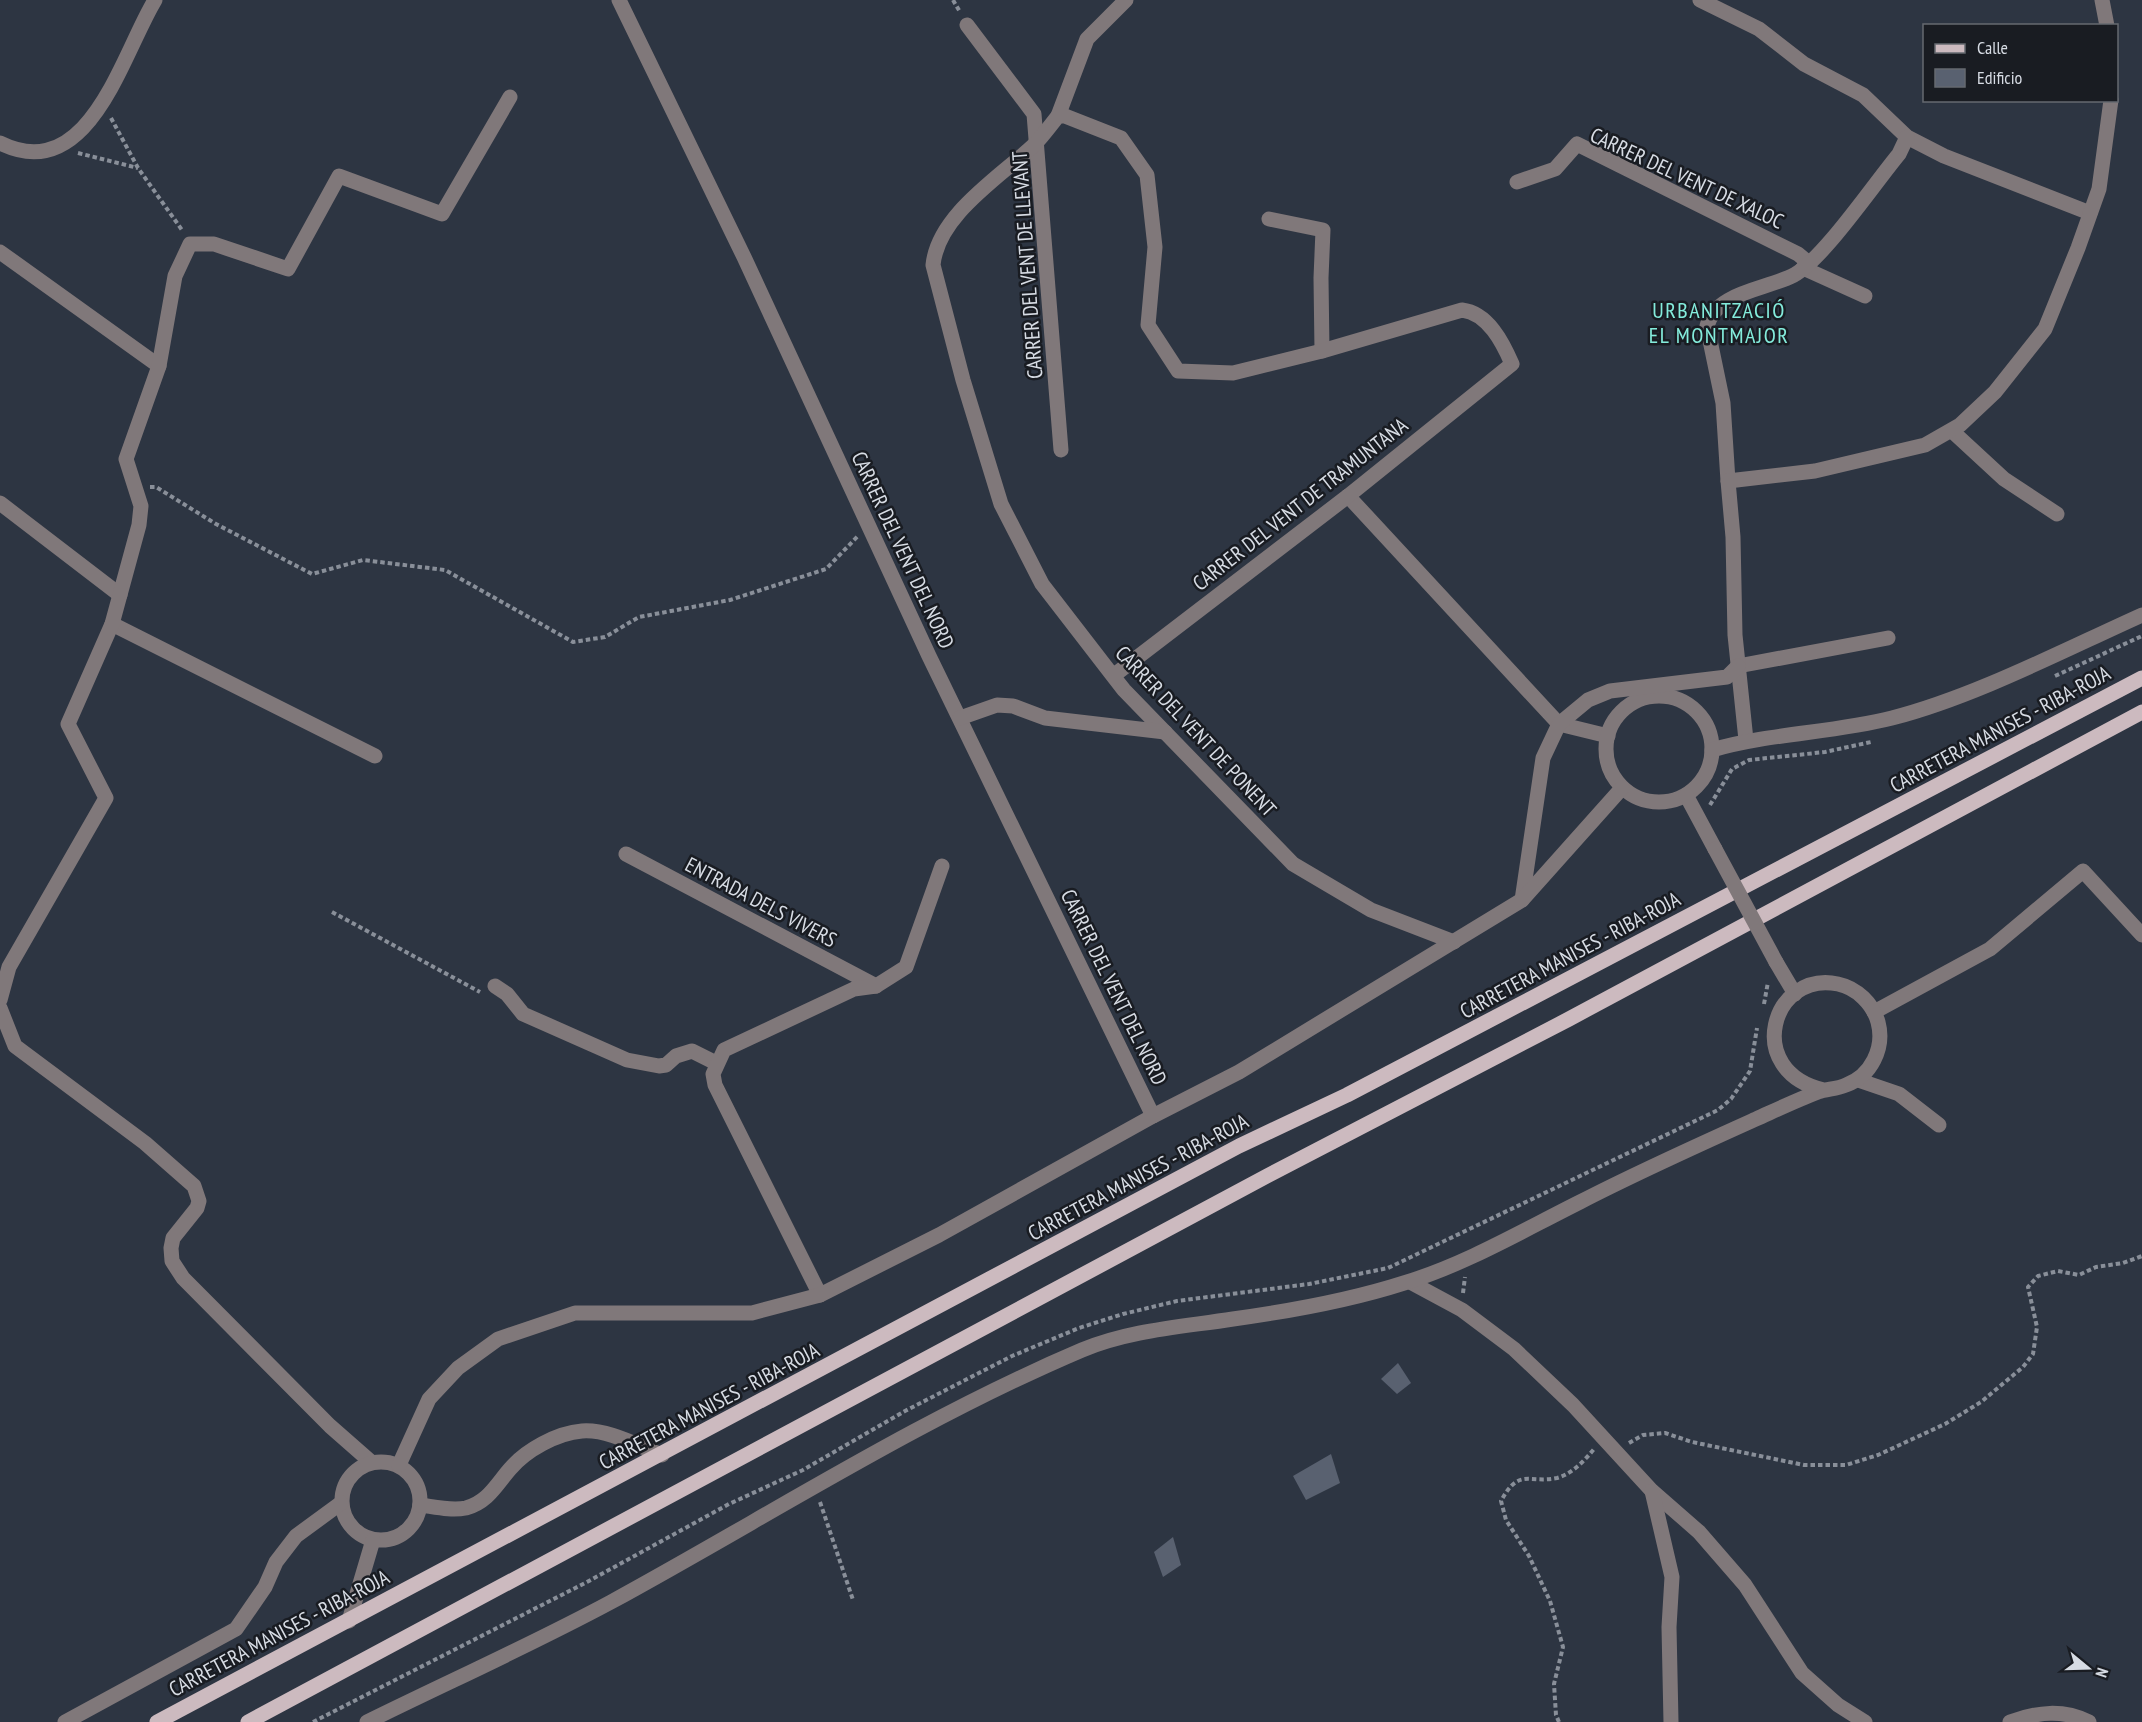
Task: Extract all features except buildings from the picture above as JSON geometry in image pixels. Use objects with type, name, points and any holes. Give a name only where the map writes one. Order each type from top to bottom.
[{"type":"main road","name":"CARRETERA MANISES - RIBA-ROJA","points":[[157,1722],[1239,1146],[1347,1095],[2142,678]]},
{"type":"main road","points":[[248,1722],[367,1656],[2142,712]]},
{"type":"street","points":[[0,143],[12,149],[33,152],[55,147],[83,131],[103,104],[155,0]]},
{"type":"street","name":"CARRER DEL VENT DEL NORD","points":[[619,0],[749,268],[960,718],[1153,1116]]},
{"type":"street","name":"CARRER DEL VENT DE LLEVANT","points":[[1061,450],[1036,143],[1058,116],[1087,39],[1126,0]]},
{"type":"street","points":[[1700,0],[1759,29],[1804,64],[1863,95],[1907,137],[1944,156],[2090,213]]},
{"type":"street","points":[[2102,0],[2107,24]]},
{"type":"street","points":[[967,25],[1034,114],[1036,143]]},
{"type":"street","points":[[0,1000],[9,967],[106,798],[68,724],[112,624],[139,525],[141,506],[126,459],[159,366],[175,276],[190,244],[214,244],[288,269],[339,176],[442,214],[510,97]]},
{"type":"street","points":[[1728,481],[1815,471],[1878,458],[1925,445],[1952,431],[1995,392],[2045,329],[2099,189],[2111,102]]},
{"type":"street","points":[[1058,116],[1065,116],[1121,138],[1147,175],[1155,247],[1148,325],[1178,371],[1233,373],[1322,351],[1323,230],[1269,219]]},
{"type":"street","points":[[1746,740],[1738,666],[1733,537],[1723,403],[1707,326],[1710,315],[1725,300],[1768,287],[1807,266],[1899,154],[1907,137]]},
{"type":"street","name":"CARRER DEL VENT DE PONENT","points":[[1036,143],[953,218],[934,250],[933,265],[1001,504],[1042,584],[1113,676],[1293,864],[1371,910],[1454,942]]},
{"type":"street","name":"CARRER DEL VENT DE XALOC","points":[[1517,182],[1555,169],[1577,144],[1798,254],[1807,266]]},
{"type":"street","points":[[0,252],[159,366]]},
{"type":"street","points":[[1807,266],[1865,296]]},
{"type":"street","name":"CARRER DEL VENT DE TRAMUNTANA","points":[[1113,676],[1348,495],[1512,364],[1504,345],[1485,320],[1469,310],[1462,310],[1322,351]]},
{"type":"street","points":[[1952,431],[2004,479],[2057,514]]},
{"type":"street","points":[[1348,495],[1559,724],[1608,736]]},
{"type":"street","points":[[0,503],[120,595]]},
{"type":"street","points":[[1712,750],[1746,740],[1822,732],[1894,717],[1975,689],[2142,615]]},
{"type":"street","points":[[112,624],[375,756]]},
{"type":"street","points":[[1522,900],[1543,758],[1559,724],[1588,699],[1610,690],[1727,677],[1738,666],[1888,638]]},
{"type":"street","points":[[1666,696],[1684,702],[1699,714],[1709,731],[1712,750],[1704,776],[1686,795],[1670,801],[1653,802],[1636,798],[1622,788],[1613,776],[1607,761],[1608,736],[1616,719],[1629,705],[1647,698],[1666,696]]},
{"type":"street","points":[[960,718],[997,705],[1013,706],[1045,718],[1165,732]]},
{"type":"street","points":[[399,1465],[429,1400],[459,1368],[498,1339],[575,1313],[752,1313],[820,1295],[939,1235],[1153,1116],[1239,1072],[1522,900],[1622,788]]},
{"type":"street","points":[[1686,795],[1795,994]]},
{"type":"street","name":"ENTRADA DELS VIVERS","points":[[626,854],[876,987]]},
{"type":"street","points":[[820,1295],[715,1085],[713,1074],[716,1062],[724,1050],[854,989],[876,987],[906,967],[942,866]]},
{"type":"street","points":[[1874,1012],[1990,949],[2083,871],[2142,935]]},
{"type":"street","points":[[367,1722],[608,1604],[918,1429],[1088,1347],[1128,1335],[1349,1300],[1410,1282],[1461,1262],[1645,1168],[1824,1090],[1842,1088],[1858,1080],[1869,1069],[1880,1041],[1879,1026],[1874,1012],[1865,999],[1839,984],[1823,983],[1808,986],[1795,994],[1783,1007],[1775,1023],[1774,1035],[1778,1057],[1794,1078],[1808,1086],[1824,1090]]},
{"type":"street","points":[[490,990],[507,994],[523,1014],[627,1060],[658,1066],[666,1065],[676,1056],[692,1051],[716,1062]]},
{"type":"street","points":[[0,1008],[15,1046],[145,1143],[194,1186],[199,1201],[197,1208],[173,1238],[172,1261],[177,1270],[330,1426],[371,1462]]},
{"type":"street","points":[[1858,1080],[1899,1094],[1939,1125]]},
{"type":"street","points":[[1410,1282],[1462,1310],[1514,1349],[1602,1436],[1652,1491],[1699,1532],[1745,1585],[1802,1673],[1838,1705],[1865,1722]]},
{"type":"street","points":[[420,1505],[446,1509],[466,1508],[488,1498],[510,1468],[528,1451],[582,1431],[607,1434],[662,1455]]},
{"type":"street","points":[[381,1461],[399,1465],[410,1474],[417,1485],[420,1505],[413,1524],[402,1534],[388,1540],[373,1540],[361,1535],[351,1527],[344,1516],[341,1503],[345,1485],[355,1471],[371,1462],[381,1461]]},
{"type":"street","points":[[1652,1491],[1672,1577],[1669,1627],[1671,1722]]},
{"type":"street","points":[[65,1722],[236,1629],[265,1587],[276,1562],[296,1536],[341,1503]]},
{"type":"street","points":[[348,1621],[373,1540]]},
{"type":"street","points":[[2010,1722],[2028,1715],[2054,1712],[2078,1716],[2089,1722]]},
{"type":"path","points":[[103,104],[138,168],[175,218],[190,244]]},
{"type":"path","points":[[55,147],[138,168]]},
{"type":"path","points":[[134,485],[156,487],[216,524],[312,574],[363,560],[446,570],[573,642],[605,637],[639,617],[730,600],[826,569],[869,525]]},
{"type":"path","points":[[332,912],[490,990]]},
{"type":"path","points":[[1616,1451],[1643,1436],[1665,1433],[1692,1442],[1804,1466],[1846,1465],[1878,1455],[1945,1424],[1981,1402],[2023,1367],[2033,1354],[2037,1327],[2028,1287],[2038,1276],[2058,1271],[2079,1275],[2096,1267],[2123,1263],[2142,1256]]},
{"type":"path","points":[[1462,1310],[1466,1272]]},
{"type":"path","points":[[1558,1722],[1554,1684],[1563,1647],[1550,1602],[1529,1556],[1506,1520],[1501,1501],[1508,1488],[1518,1480],[1557,1478],[1577,1467],[1602,1436]]},
{"type":"path","points":[[815,1488],[853,1600]]},
{"type":"district","name":"URBANITZACIÓ EL MONTMAJOR","points":[[1719,322]]}]
